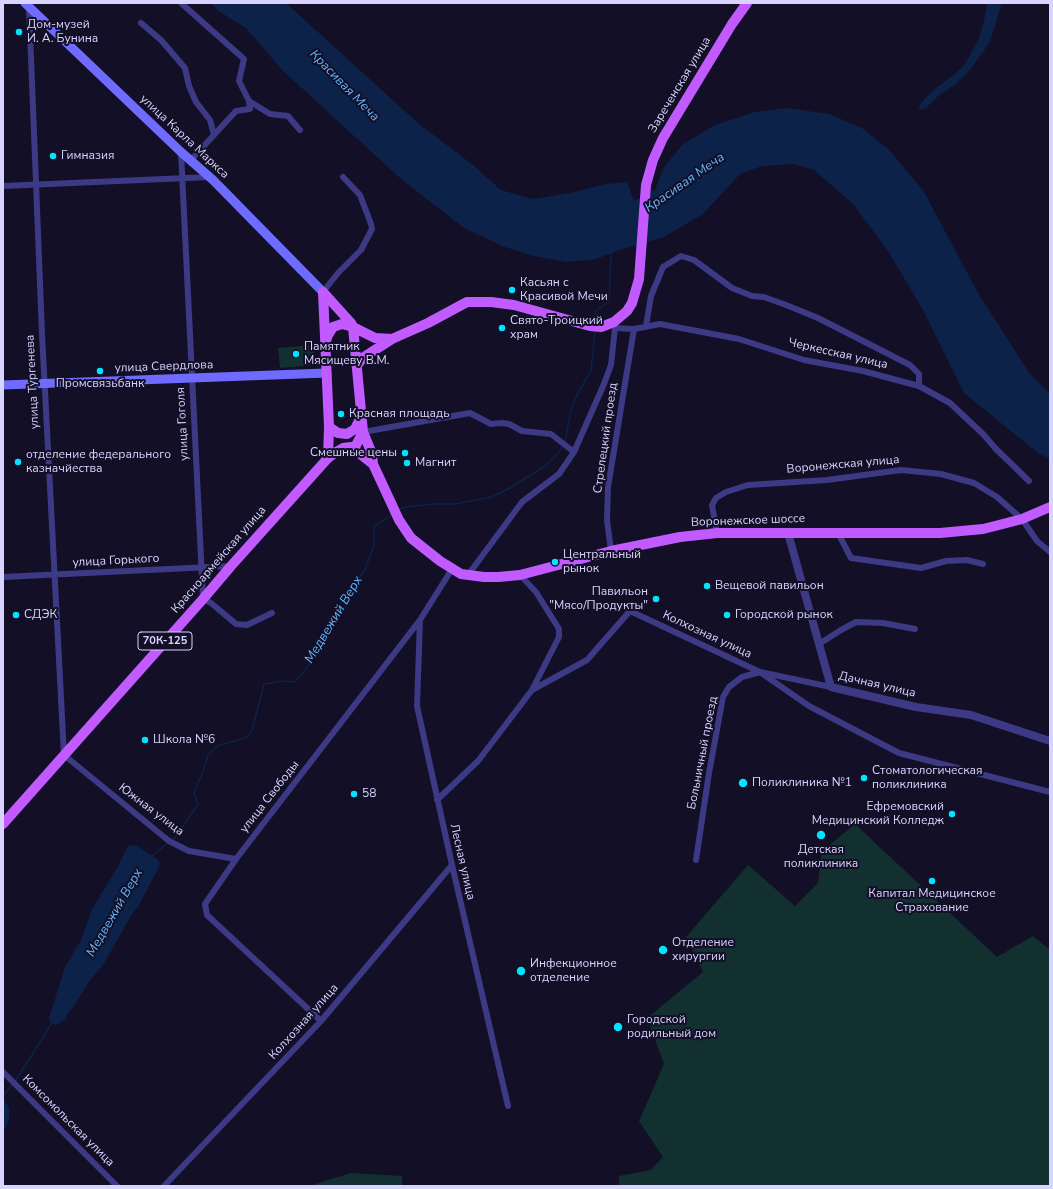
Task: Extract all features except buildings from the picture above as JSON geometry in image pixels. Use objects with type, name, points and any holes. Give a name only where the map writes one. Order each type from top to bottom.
[{"type":"main road","name":"Зареченская улица","points":[[614,325],[632,303],[639,279],[646,185],[651,165],[663,138],[732,24],[747,3]]},
{"type":"main road","name":"улица Карла Маркса","points":[[27,5],[181,152],[210,177],[323,292]]},
{"type":"main road","points":[[323,292],[353,327],[363,432],[354,449]]},
{"type":"main road","points":[[323,292],[329,427],[328,458]]},
{"type":"main road","points":[[357,365],[364,357],[392,339],[428,323],[467,302],[491,302],[514,305],[590,326],[601,327],[614,325]]},
{"type":"main road","points":[[325,342],[333,327],[342,324],[353,327],[375,338],[392,339]]},
{"type":"main road","name":"улица Свердлова","points":[[3,385],[327,373]]},
{"type":"main road","points":[[329,427],[338,433],[347,434],[355,428],[361,417]]},
{"type":"main road","points":[[329,427],[334,437],[343,448]]},
{"type":"main road","name":"Воронежское шоссе","points":[[363,432],[372,454],[373,465],[398,520],[411,538],[452,569],[460,574],[468,575],[498,578],[520,575],[611,551],[680,537],[717,533],[940,533],[983,529],[1022,519],[1050,507]]},
{"type":"main road","points":[[328,458],[343,448],[351,447],[373,465]]},
{"type":"main road","name":"Красноармейская улица","points":[[3,824],[328,458]]},
{"type":"street","points":[[181,3],[244,59],[239,80],[249,101],[250,109],[236,111],[191,160]]},
{"type":"street","name":"улица Тургенева","points":[[27,5],[64,755]]},
{"type":"street","points":[[141,23],[161,40],[186,68],[188,86],[196,102],[210,120],[214,135]]},
{"type":"street","points":[[249,101],[270,114],[288,116],[300,130]]},
{"type":"street","name":"улица Гоголя","points":[[181,152],[203,599]]},
{"type":"street","points":[[3,186],[210,177]]},
{"type":"street","points":[[323,292],[338,272],[361,250],[372,229],[360,195],[343,177]]},
{"type":"street","points":[[646,326],[652,296],[663,267],[681,256],[694,260],[732,288],[752,296],[764,297],[786,304],[818,318],[910,365],[919,374],[919,386]]},
{"type":"street","name":"Черкесская улица","points":[[614,325],[634,328],[660,324],[739,339],[804,360],[864,372],[919,386],[950,403],[1029,480]]},
{"type":"street","points":[[468,575],[522,502],[559,474],[574,452],[611,365],[614,325]]},
{"type":"street","name":"Стрелецкий проезд","points":[[611,551],[607,520],[608,487],[634,328]]},
{"type":"street","points":[[363,432],[470,413],[491,424],[509,424],[522,431],[551,434],[574,452]]},
{"type":"street","name":"Воронежская улица","points":[[717,533],[712,505],[716,498],[726,492],[748,485],[827,480],[901,470],[941,474],[974,483],[997,497],[1022,519]]},
{"type":"street","points":[[1022,519],[1037,541],[1050,552]]},
{"type":"street","name":"Дачная улица","points":[[788,533],[830,687],[916,707],[971,715],[1050,741]]},
{"type":"street","points":[[838,533],[851,558],[921,568],[946,561],[967,560],[983,564]]},
{"type":"street","name":"улица Горького","points":[[3,577],[231,566]]},
{"type":"street","name":"улица Свободы","points":[[321,1021],[207,915],[205,904],[236,859],[420,620],[452,569]]},
{"type":"street","points":[[520,575],[536,592],[559,629],[559,637],[532,690]]},
{"type":"street","points":[[203,599],[211,603],[236,624],[247,625],[272,613]]},
{"type":"street","name":"Колхозная улица","points":[[437,800],[478,761],[532,690],[587,660],[630,611],[760,672],[830,687]]},
{"type":"street","name":"Лесная улица","points":[[420,620],[418,706],[437,800],[508,1106]]},
{"type":"street","points":[[818,644],[856,622],[883,623],[915,629]]},
{"type":"street","points":[[760,672],[809,706],[899,753],[1050,792]]},
{"type":"street","name":"Больничный проезд","points":[[696,860],[709,773],[723,697],[729,687],[742,677],[760,672]]},
{"type":"street","name":"Южная улица","points":[[64,755],[169,841],[190,850],[236,859]]},
{"type":"street","name":"Колхозная улица","points":[[164,1186],[321,1021],[452,865]]},
{"type":"street","name":"Комсомольская улица","points":[[3,1072],[117,1186]]},
{"type":"green space","points":[[314,345],[315,365],[280,368],[278,348]]},
{"type":"green space","points":[[855,824],[997,957],[1033,936],[1050,950],[1050,1186],[619,1186],[619,1176],[651,1170],[663,1157],[639,1121],[664,1064],[647,1018],[703,972],[686,937],[748,865],[795,906],[818,883],[822,851]]},
{"type":"green space","points":[[351,1173],[402,1176],[402,1186],[309,1186]]},
{"type":"water","name":"Красивая Меча","points":[[210,3],[286,3],[419,124],[473,165],[501,190],[533,199],[570,193],[606,184],[627,182],[634,201],[655,190],[664,167],[683,144],[715,125],[755,112],[787,108],[829,114],[862,128],[889,150],[923,190],[978,293],[1030,374],[1050,394],[1050,459],[1038,453],[964,393],[923,310],[888,251],[853,204],[814,170],[793,164],[762,166],[740,174],[703,214],[664,237],[622,249],[596,259],[567,262],[533,256],[502,246],[464,228],[401,179],[282,70],[246,28],[220,12]]},
{"type":"water","points":[[987,3],[1002,3],[990,42],[970,70],[956,84],[937,97],[926,108],[921,110],[919,109],[921,103],[931,92],[955,74],[965,64],[979,38]]},
{"type":"water","points":[[130,845],[137,846],[157,859],[160,863],[159,867],[138,907],[132,914],[103,965],[88,983],[65,1020],[55,1025],[51,1023],[49,1018],[65,967],[81,940],[92,909],[119,865],[127,847]]},
{"type":"water","points":[[3,1099],[9,1108],[9,1117],[7,1125],[3,1131]]},
{"type":"waterway","name":"Медвежий Верх","points":[[595,323],[596,311],[609,301],[611,253]]},
{"type":"waterway","name":"Медвежий Верх","points":[[565,442],[571,410],[578,393],[591,371],[595,331]]},
{"type":"waterway","name":"Медвежий Верх","points":[[399,510],[405,507],[434,504],[455,504],[491,497],[510,488],[545,466],[554,458],[564,445]]},
{"type":"waterway","name":"Медвежий Верх","points":[[172,840],[198,804],[194,792],[204,769],[208,755],[219,745],[246,738],[252,730],[264,684],[282,681],[294,682],[302,674],[314,657],[323,638],[334,623],[339,607],[350,589],[365,570],[374,545],[374,526],[393,514]]},
{"type":"waterway","name":"Медвежий Верх","points":[[152,856],[169,842]]},
{"type":"waterway","name":"Медвежий Верх","points":[[15,1081],[52,1022]]},
{"type":"waterway","name":"Медвежий Верх","points":[[3,1097],[12,1084]]},
{"type":"place","name":"Дом-музей И. А. Бунина","points":[[19,32]]},
{"type":"place","name":"Гимназия","points":[[53,156]]},
{"type":"place","name":"Касьян с Красивой Мечи","points":[[512,290]]},
{"type":"place","name":"Свято-Троицкий храм","points":[[502,328]]},
{"type":"place","name":"Памятник Мясищеву В.М.","points":[[296,354]]},
{"type":"place","name":"Промсвязьбанк","points":[[100,371]]},
{"type":"place","name":"Красная площадь","points":[[341,414]]},
{"type":"place","name":"Смешные цены","points":[[405,453]]},
{"type":"place","name":"отделение федерального казначйества","points":[[18,462]]},
{"type":"place","name":"Магнит","points":[[407,463]]},
{"type":"place","name":"Центральный рынок","points":[[555,562]]},
{"type":"place","name":"Вещевой павильон","points":[[707,586]]},
{"type":"place","name":"Павильон \"Мясо/Продукты\"","points":[[656,599]]},
{"type":"place","name":"СДЭК","points":[[16,615]]},
{"type":"place","name":"Городской рынок","points":[[727,615]]},
{"type":"place","name":"Школа №6","points":[[145,740]]},
{"type":"place","name":"Стоматологическая поликлиника","points":[[864,778]]},
{"type":"place","name":"Поликлиника №1","points":[[743,783]]},
{"type":"place","name":"58","points":[[354,794]]},
{"type":"place","name":"Ефремовский Медицинский Колледж","points":[[952,814]]},
{"type":"place","name":"Детская поликлиника","points":[[821,835]]},
{"type":"place","name":"Капитал Медицинское Страхование","points":[[932,881]]},
{"type":"place","name":"Отделение хирургии","points":[[663,950]]},
{"type":"place","name":"Инфекционное отделение","points":[[521,971]]},
{"type":"place","name":"Городской родильный дом","points":[[618,1027]]}]
